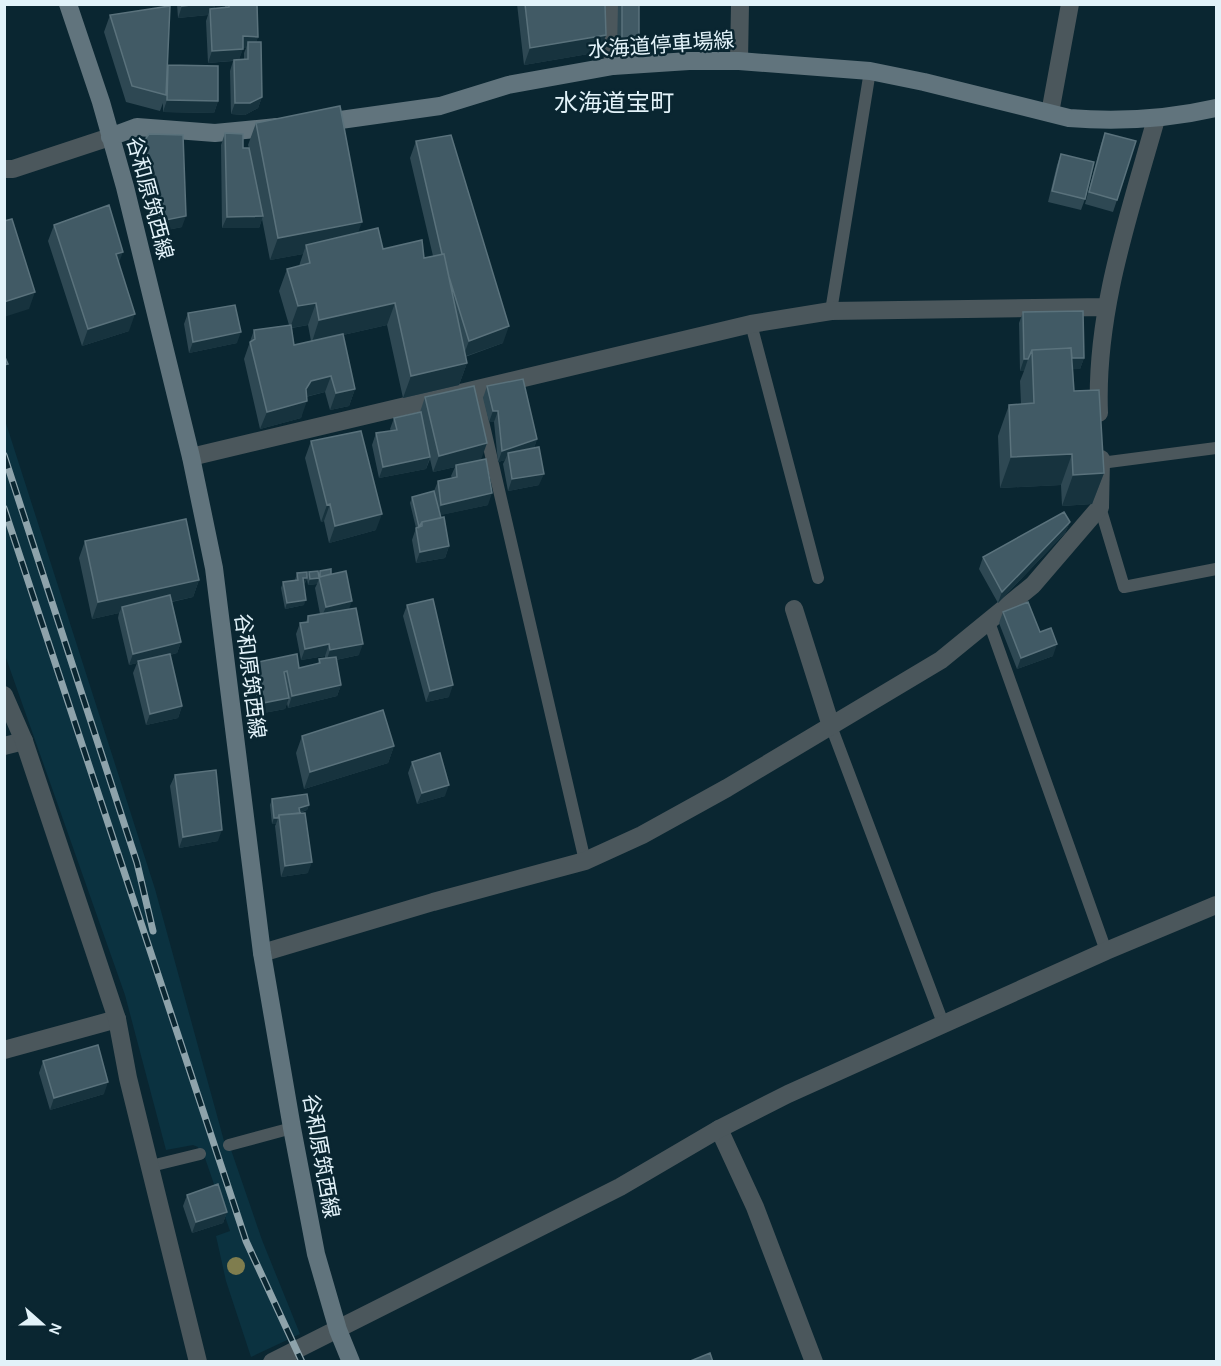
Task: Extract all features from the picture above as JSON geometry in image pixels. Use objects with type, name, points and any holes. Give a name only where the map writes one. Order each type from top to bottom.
[{"type":"main road","name":"谷和原筑西線","points":[[68,4],[110,138],[155,302],[191,457],[214,568],[262,953],[292,1128],[316,1254],[338,1330],[351,1362]]},
{"type":"main road","name":"水海道停車場線","points":[[110,138],[136,128],[215,133],[366,118],[440,106],[508,85],[613,66],[689,61],[870,71],[1050,113],[1090,120],[1156,119],[1216,108]]},
{"type":"street","points":[[611,4],[613,66]]},
{"type":"street","points":[[739,62],[740,4]]},
{"type":"street","points":[[1050,113],[1070,4]]},
{"type":"street","points":[[262,953],[434,902],[585,861],[642,835],[710,799],[941,660],[1033,585],[1100,507],[1098,388],[1106,307],[1118,253],[1156,119]]},
{"type":"street","points":[[4,169],[13,169],[110,138]]},
{"type":"street","points":[[191,457],[476,392],[751,324],[831,311],[1106,307]]},
{"type":"street","points":[[794,609],[831,726]]},
{"type":"street","points":[[4,695],[24,741],[117,1018],[198,1362]]},
{"type":"street","points":[[4,746],[24,741]]},
{"type":"street","points":[[272,1362],[620,1187],[719,1129],[788,1094],[1106,951],[1216,905]]},
{"type":"street","points":[[4,1050],[117,1018]]},
{"type":"street","points":[[719,1129],[754,1207],[814,1362]]},
{"type":"lane","points":[[831,311],[870,71]]},
{"type":"lane","points":[[751,324],[818,578]]},
{"type":"lane","points":[[476,392],[585,861]]},
{"type":"lane","points":[[1101,463],[1216,448]]},
{"type":"lane","points":[[1100,507],[1124,587],[1216,568]]},
{"type":"lane","points":[[989,622],[1106,951]]},
{"type":"lane","points":[[831,726],[943,1023]]},
{"type":"lane","points":[[229,1145],[292,1128]]},
{"type":"lane","points":[[151,1166],[200,1154]]},
{"type":"shaded area","points":[[4,417],[155,889],[224,1141],[228,1141],[262,1240],[300,1334],[251,1357],[226,1281],[216,1236],[230,1231],[205,1158],[201,1159],[198,1147],[193,1145],[166,1150],[125,995],[5,655]]},
{"type":"building","points":[[229,4],[257,4],[258,37],[243,36],[243,49],[212,51],[210,9],[229,7]]},
{"type":"building","points":[[525,4],[605,4],[606,35],[530,48]]},
{"type":"building","points":[[622,4],[639,4],[639,38],[622,38]]},
{"type":"building","points":[[170,6],[166,95],[132,86],[110,15]]},
{"type":"building","points":[[248,42],[261,42],[262,97],[250,103],[235,103],[234,60],[248,59]]},
{"type":"building","points":[[168,65],[218,66],[218,101],[167,100]]},
{"type":"building","points":[[340,106],[362,222],[278,238],[256,123]]},
{"type":"building","points":[[225,133],[243,134],[243,148],[249,148],[263,216],[227,217]]},
{"type":"building","points":[[1105,133],[1136,141],[1117,200],[1089,192]]},
{"type":"building","points":[[149,134],[183,135],[186,216],[166,220],[144,141]]},
{"type":"building","points":[[451,135],[509,326],[469,341],[444,254],[442,254],[416,141]]},
{"type":"building","points":[[1061,154],[1094,162],[1085,199],[1052,191]]},
{"type":"building","points":[[109,205],[123,252],[116,254],[135,314],[88,329],[54,225]]},
{"type":"building","points":[[12,219],[35,292],[4,302],[4,221]]},
{"type":"building","points":[[378,228],[383,249],[422,240],[424,258],[444,254],[467,363],[411,376],[395,303],[319,320],[316,303],[298,306],[287,269],[310,263],[306,245]]},
{"type":"building","points":[[235,305],[241,332],[193,342],[188,313]]},
{"type":"building","points":[[1083,311],[1084,358],[1072,358],[1071,348],[1032,350],[1028,359],[1024,359],[1023,312]]},
{"type":"building","points":[[291,325],[294,345],[343,334],[355,389],[336,393],[331,376],[311,381],[306,389],[307,401],[267,412],[250,342],[255,339],[254,330]]},
{"type":"building","points":[[1071,348],[1074,391],[1099,390],[1104,473],[1073,475],[1072,454],[1011,457],[1009,405],[1034,403],[1032,350]]},
{"type":"building","points":[[523,379],[537,439],[502,451],[498,411],[493,411],[487,386]]},
{"type":"building","points":[[474,386],[487,443],[439,456],[425,397]]},
{"type":"building","points":[[421,412],[430,457],[383,467],[376,433],[397,430],[394,418]]},
{"type":"building","points":[[361,431],[382,514],[335,526],[330,504],[327,505],[311,441]]},
{"type":"building","points":[[539,447],[544,474],[512,479],[508,453]]},
{"type":"building","points":[[486,459],[492,493],[441,505],[438,481],[457,477],[456,465]]},
{"type":"building","points":[[434,491],[441,518],[422,522],[419,527],[412,497]]},
{"type":"building","points":[[1064,512],[1070,522],[1002,592],[983,557]]},
{"type":"building","points":[[444,517],[449,546],[420,552],[416,528],[422,526],[422,522]]},
{"type":"building","points":[[186,519],[199,580],[98,602],[85,541]]},
{"type":"building","points":[[331,569],[331,574],[320,577],[320,571]]},
{"type":"building","points":[[318,571],[319,578],[310,579],[309,572]]},
{"type":"building","points":[[346,571],[352,601],[326,607],[319,577]]},
{"type":"building","points":[[307,572],[307,578],[303,578],[306,600],[287,603],[283,582],[298,580],[297,573]]},
{"type":"building","points":[[170,595],[181,642],[133,654],[122,607]]},
{"type":"building","points":[[433,599],[453,685],[430,691],[407,605]]},
{"type":"building","points":[[1028,602],[1040,632],[1051,628],[1057,644],[1021,658],[1003,612]]},
{"type":"building","points":[[356,608],[363,644],[330,650],[329,644],[305,649],[300,623],[308,622],[308,616]]},
{"type":"building","points":[[170,654],[182,706],[150,714],[138,661]]},
{"type":"building","points":[[297,654],[299,668],[320,663],[319,659],[336,657],[341,685],[292,696],[287,671],[284,672],[289,698],[263,703],[258,662]]},
{"type":"building","points":[[383,710],[394,746],[310,772],[302,736]]},
{"type":"building","points":[[440,753],[449,785],[422,793],[412,762]]},
{"type":"building","points":[[216,770],[222,830],[183,837],[175,775]]},
{"type":"building","points":[[307,794],[309,805],[299,808],[300,813],[279,815],[278,818],[274,818],[272,799]]},
{"type":"building","points":[[305,813],[312,862],[285,866],[279,815]]},
{"type":"building","points":[[98,1045],[108,1082],[54,1098],[43,1061]]},
{"type":"building","points":[[218,1184],[227,1212],[196,1222],[187,1195]]},
{"type":"building","points":[[710,1353],[713,1362],[688,1362]]},
{"type":"railway","points":[[4,455],[137,863],[153,931]]},
{"type":"railway","points":[[4,508],[246,1241],[302,1362]]},
{"type":"district","name":"水海道宝町","points":[[614,103]]}]
